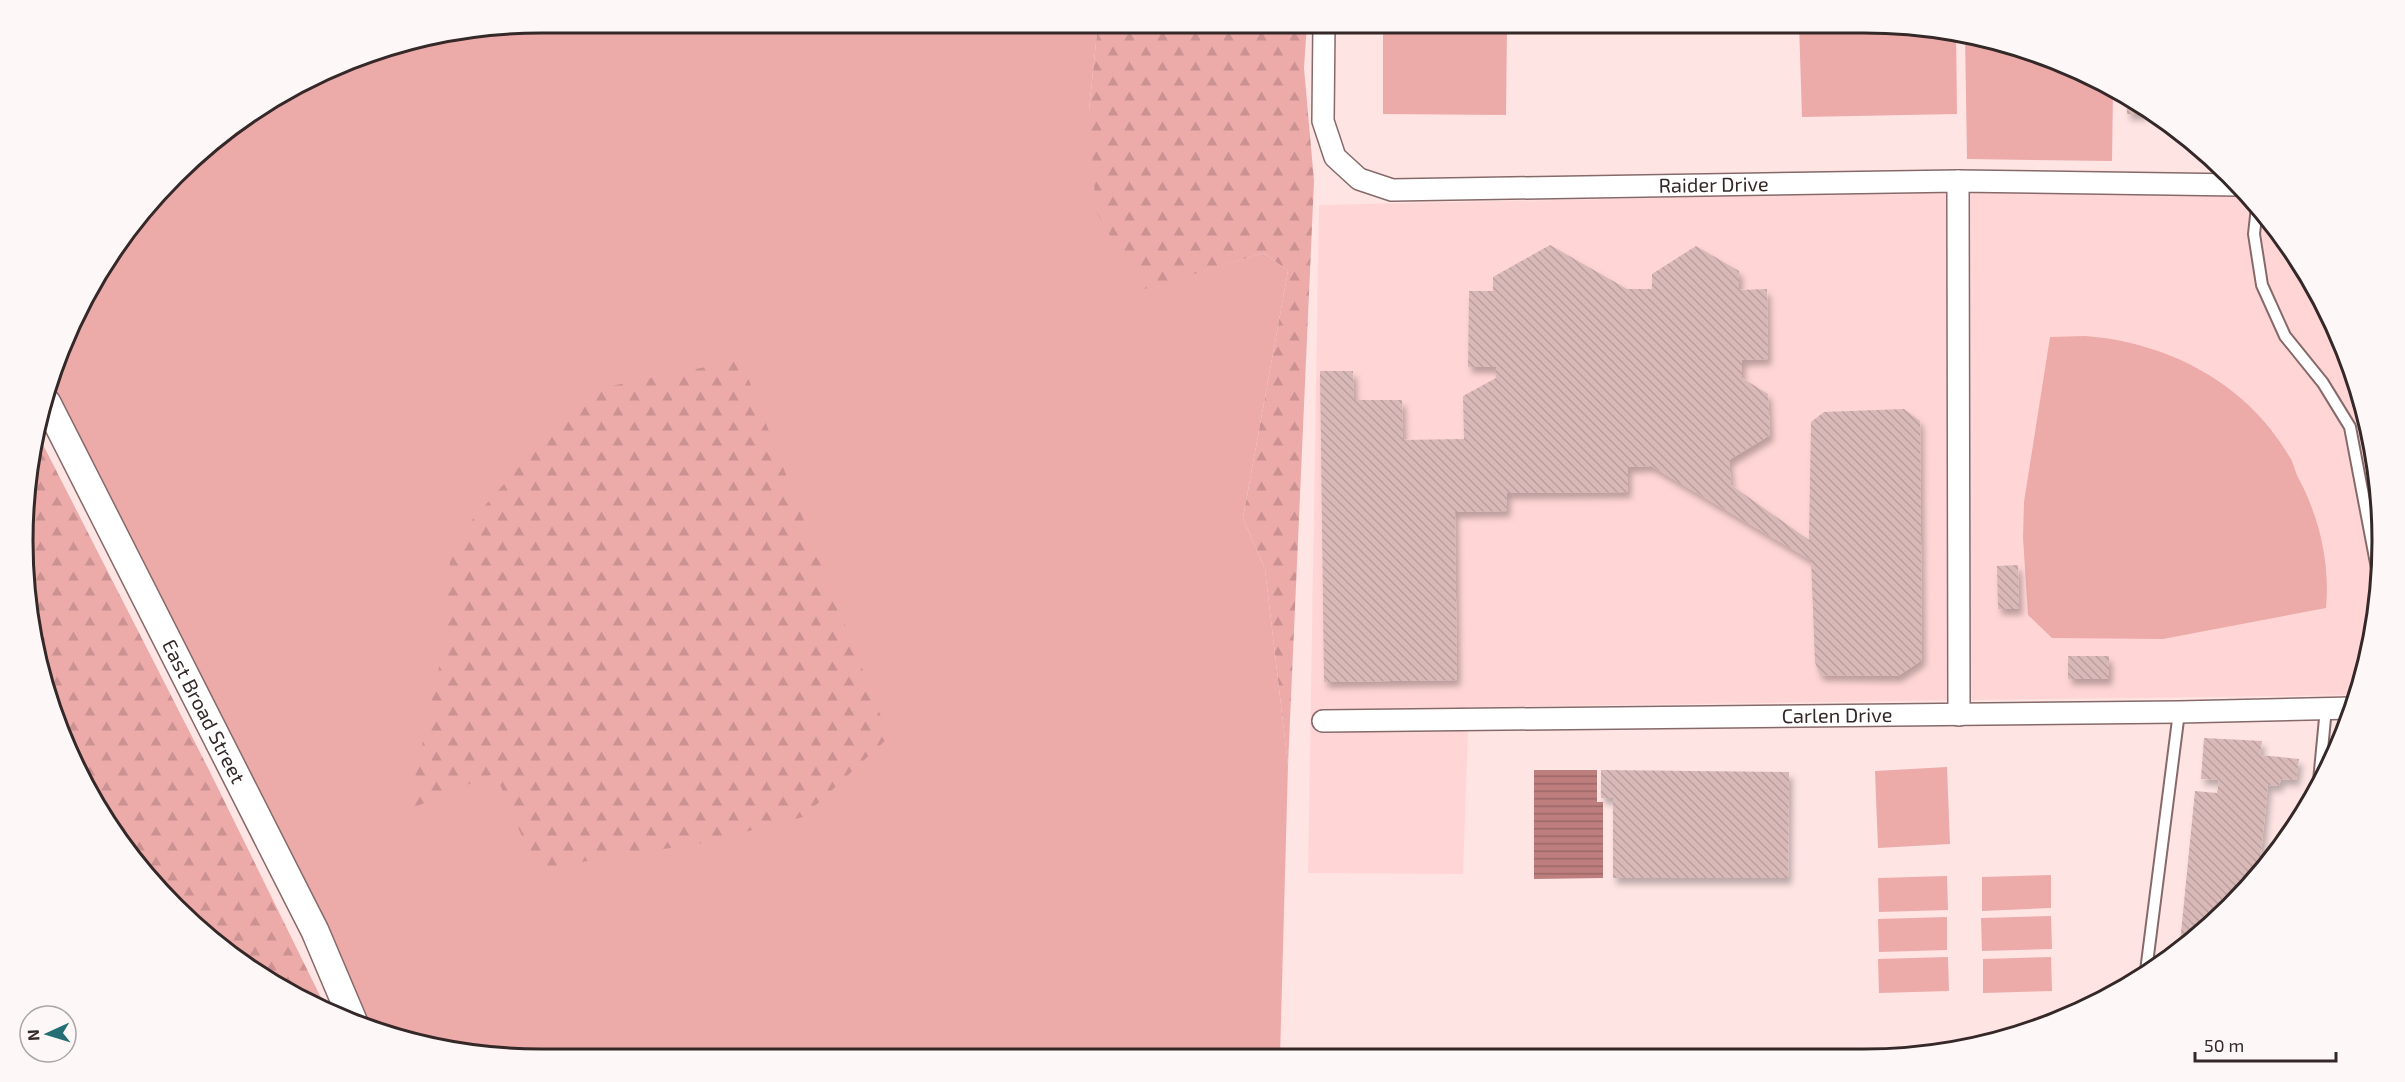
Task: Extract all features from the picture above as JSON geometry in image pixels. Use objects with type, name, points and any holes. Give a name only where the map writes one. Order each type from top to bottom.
[{"type":"street","name":"Raider Drive","points":[[1324,33],[1323,121],[1335,157],[1359,179],[1392,190],[1958,181],[2226,185]]},
{"type":"street","points":[[1958,181],[1959,715]]},
{"type":"street","name":"East Broad Street","points":[[50,411],[315,931],[349,1011]]},
{"type":"street","name":"Carlen Drive","points":[[1323,721],[1959,715],[2343,708]]},
{"type":"lane","points":[[2256,219],[2254,234],[2262,285],[2285,336],[2323,383],[2350,427],[2372,542]]},
{"type":"lane","points":[[2321,764],[2326,708]]},
{"type":"lane","points":[[2147,962],[2179,712]]},
{"type":"shaded area","points":[[1977,191],[2236,196],[2267,232],[2304,287],[2333,347],[2355,410],[2368,475],[2372,541],[2368,607],[2355,672],[2348,695],[1469,707],[1463,874],[1308,873],[1319,205]]},
{"type":"shaded area","points":[[1534,770],[1597,770],[1597,802],[1603,802],[1603,878],[1534,879]]},
{"type":"green space","points":[[541,33],[1097,33],[1089,110],[1141,289],[1264,253],[1288,271],[1243,518],[1265,569],[1288,765],[1280,1049],[541,1049],[475,1045],[410,1032],[359,1015],[302,878],[56,392],[85,316],[101,287],[138,232],[159,206],[206,159],[232,138],[287,101],[316,85],[378,60],[442,43],[475,37]]},
{"type":"green space","points":[[1097,33],[1306,33],[1304,68],[1314,181],[1288,765],[1265,569],[1243,518],[1288,271],[1264,253],[1141,290],[1096,211],[1089,110]]},
{"type":"green space","points":[[1383,33],[1507,33],[1506,115],[1383,114]]},
{"type":"green space","points":[[1799,33],[1897,34],[1956,42],[1957,114],[1802,117]]},
{"type":"green space","points":[[1965,43],[2027,60],[2089,85],[2113,98],[2112,161],[1967,159]]},
{"type":"green space","points":[[2085,336],[2146,347],[2175,357],[2228,388],[2251,407],[2272,430],[2291,459],[2318,527],[2325,559],[2326,608],[2163,639],[2052,638],[2028,615],[2023,538],[2024,502],[2050,337]]},
{"type":"green space","points":[[741,360],[889,737],[803,817],[702,843],[536,869],[495,773],[408,810],[440,663],[452,543],[586,391]]},
{"type":"green space","points":[[43,444],[208,768],[322,999],[287,981],[232,944],[182,900],[138,850],[101,795],[85,766],[50,672],[37,607],[33,541],[34,508]]},
{"type":"green space","points":[[1947,767],[1950,844],[1878,848],[1875,771]]},
{"type":"green space","points":[[2051,875],[2051,908],[1982,911],[1982,877]]},
{"type":"green space","points":[[1947,876],[1948,910],[1879,912],[1878,878]]},
{"type":"green space","points":[[2051,916],[2052,949],[1982,951],[1981,918]]},
{"type":"green space","points":[[1947,917],[1947,950],[1879,952],[1878,919]]},
{"type":"green space","points":[[1948,957],[1949,991],[1879,993],[1878,959]]},
{"type":"green space","points":[[2051,957],[2052,991],[1983,993],[1983,959]]},
{"type":"building","points":[[2127,107],[2138,114],[2127,114]]},
{"type":"building","points":[[1550,245],[1627,289],[1652,289],[1652,274],[1696,246],[1739,271],[1739,290],[1767,289],[1768,359],[1742,360],[1742,378],[1768,394],[1770,435],[1729,460],[1731,485],[1809,540],[1811,422],[1824,412],[1904,409],[1920,421],[1922,660],[1898,676],[1820,675],[1815,662],[1811,560],[1651,466],[1628,467],[1628,492],[1507,493],[1507,511],[1455,512],[1457,680],[1324,682],[1320,371],[1353,371],[1354,400],[1402,400],[1403,440],[1464,439],[1463,396],[1496,378],[1496,367],[1468,367],[1469,291],[1493,291],[1493,277]]},
{"type":"building","points":[[2018,565],[2019,609],[1998,609],[1997,566]]},
{"type":"building","points":[[2068,656],[2109,656],[2109,679],[2068,679]]},
{"type":"building","points":[[2204,738],[2262,741],[2260,755],[2299,759],[2296,780],[2281,779],[2279,786],[2268,785],[2261,858],[2223,900],[2180,938],[2195,791],[2217,793],[2219,780],[2201,779]]},
{"type":"building","points":[[1601,770],[1789,772],[1788,878],[1613,878],[1613,798],[1601,798]]}]
